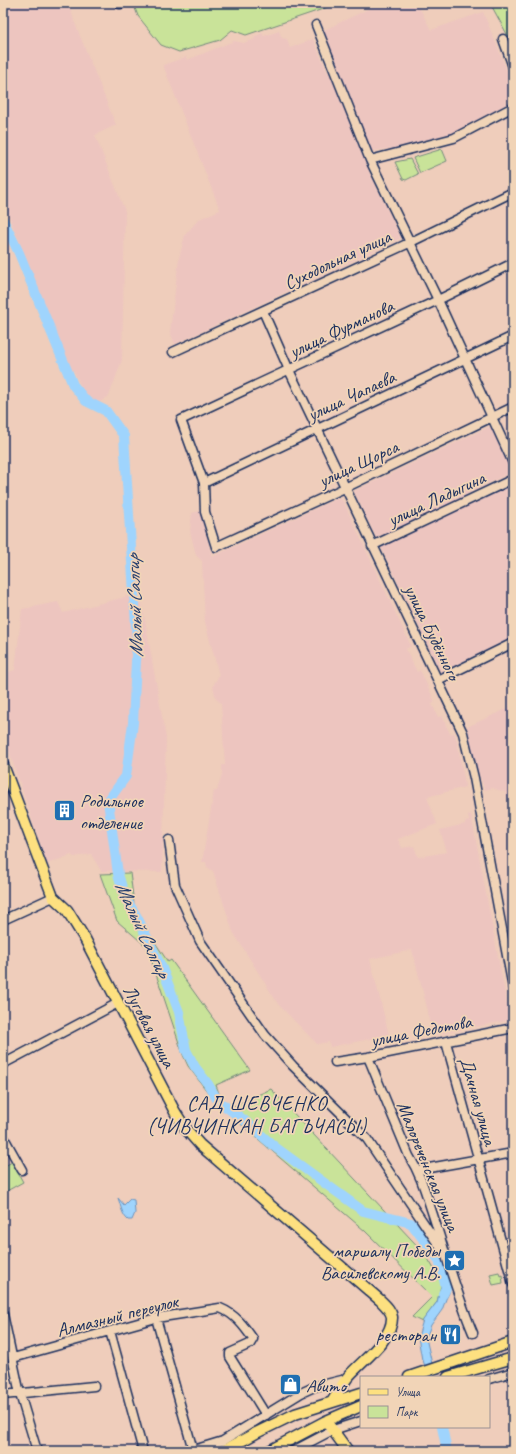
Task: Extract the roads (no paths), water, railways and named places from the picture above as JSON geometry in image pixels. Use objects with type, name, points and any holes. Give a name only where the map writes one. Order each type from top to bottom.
[{"type":"main road","name":"Луговая улица","points":[[3,765],[53,897],[67,910],[85,939],[179,1120],[192,1136],[245,1184],[380,1300],[390,1311],[392,1321],[386,1336],[370,1355],[358,1365],[346,1379],[332,1402]]},
{"type":"main road","points":[[414,1376],[513,1342]]},
{"type":"main road","points":[[451,1376],[513,1358]]},
{"type":"main road","points":[[223,1451],[275,1423],[296,1414],[359,1394],[346,1379]]},
{"type":"main road","points":[[269,1451],[326,1421],[360,1406]]},
{"type":"main road","points":[[326,1421],[348,1451]]},
{"type":"street","points":[[316,25],[370,160],[438,300],[513,463]]},
{"type":"street","points":[[503,39],[513,67]]},
{"type":"street","points":[[370,160],[454,138],[513,107]]},
{"type":"street","name":"Суходольная улица","points":[[174,352],[409,243],[513,192]]},
{"type":"street","name":"улица Фурманова","points":[[204,483],[182,420],[438,300],[513,263]]},
{"type":"street","name":"улица Будённого","points":[[263,310],[288,370],[463,733],[474,778],[513,988]]},
{"type":"street","name":"улица Чапаева","points":[[204,483],[513,336]]},
{"type":"street","name":"улица Щорса","points":[[204,483],[205,512],[216,547],[345,488],[513,407]]},
{"type":"street","name":"улица Ладыгина","points":[[372,546],[513,479]]},
{"type":"street","points":[[438,680],[513,643]]},
{"type":"street","points":[[169,840],[176,885],[200,941],[265,1035],[293,1066],[367,1139],[444,1254],[447,1256]]},
{"type":"street","points":[[3,920],[53,897]]},
{"type":"street","points":[[3,1064],[118,1002]]},
{"type":"street","name":"улица Федотова","points":[[335,1062],[368,1057],[513,1028]]},
{"type":"street","name":"Дачная улица","points":[[446,1042],[513,1284]]},
{"type":"street","name":"Малореченская улица","points":[[368,1057],[409,1156],[418,1170],[447,1256],[462,1308],[473,1333]]},
{"type":"street","points":[[3,1136],[22,1170]]},
{"type":"street","points":[[418,1170],[478,1158],[513,1153]]},
{"type":"street","name":"Алмазный переулок","points":[[13,1358],[156,1318],[220,1308],[229,1312],[244,1326],[253,1339],[250,1344],[230,1353],[230,1357],[266,1415]]},
{"type":"street","points":[[3,1314],[20,1394],[37,1451]]},
{"type":"street","points":[[156,1318],[192,1451],[223,1441],[301,1393],[314,1387],[346,1379]]},
{"type":"street","points":[[110,1331],[143,1451]]},
{"type":"street","points":[[490,1379],[513,1372]]},
{"type":"street","points":[[3,1396],[94,1386]]},
{"type":"street","points":[[293,1451],[333,1430],[360,1421]]},
{"type":"water","points":[[118,1198],[124,1205],[130,1199],[134,1200],[135,1213],[132,1220],[128,1220],[124,1216]]},
{"type":"water","points":[[442,1282],[450,1282],[449,1293],[442,1310],[431,1325],[426,1338],[435,1376],[428,1376],[422,1360],[418,1337],[423,1320],[437,1302]]},
{"type":"waterway","name":"Малый Салгир","points":[[3,220],[19,253],[73,385],[86,401],[106,411],[124,436],[137,641],[133,723],[126,776],[108,801],[118,874],[125,897],[137,917],[162,968],[179,1012],[186,1050],[195,1067],[208,1084],[218,1101],[244,1120],[275,1147],[363,1211],[411,1223],[439,1260],[446,1288],[443,1294]]},
{"type":"waterway","name":"Малый Салгир","points":[[442,1428],[447,1451]]},
{"type":"place","name":"Родильное отделение","points":[[65,811]]},
{"type":"place","name":"маршалу Победы Василевскому А.В.","points":[[455,1261]]},
{"type":"place","name":"ресторан","points":[[451,1334]]},
{"type":"place","name":"Авито","points":[[290,1385]]},
{"type":"district","name":"САД ШЕВЧЕНКО (ЧИВЧИНКАН БАГЪЧАСЫ)","points":[[257,1114]]}]
